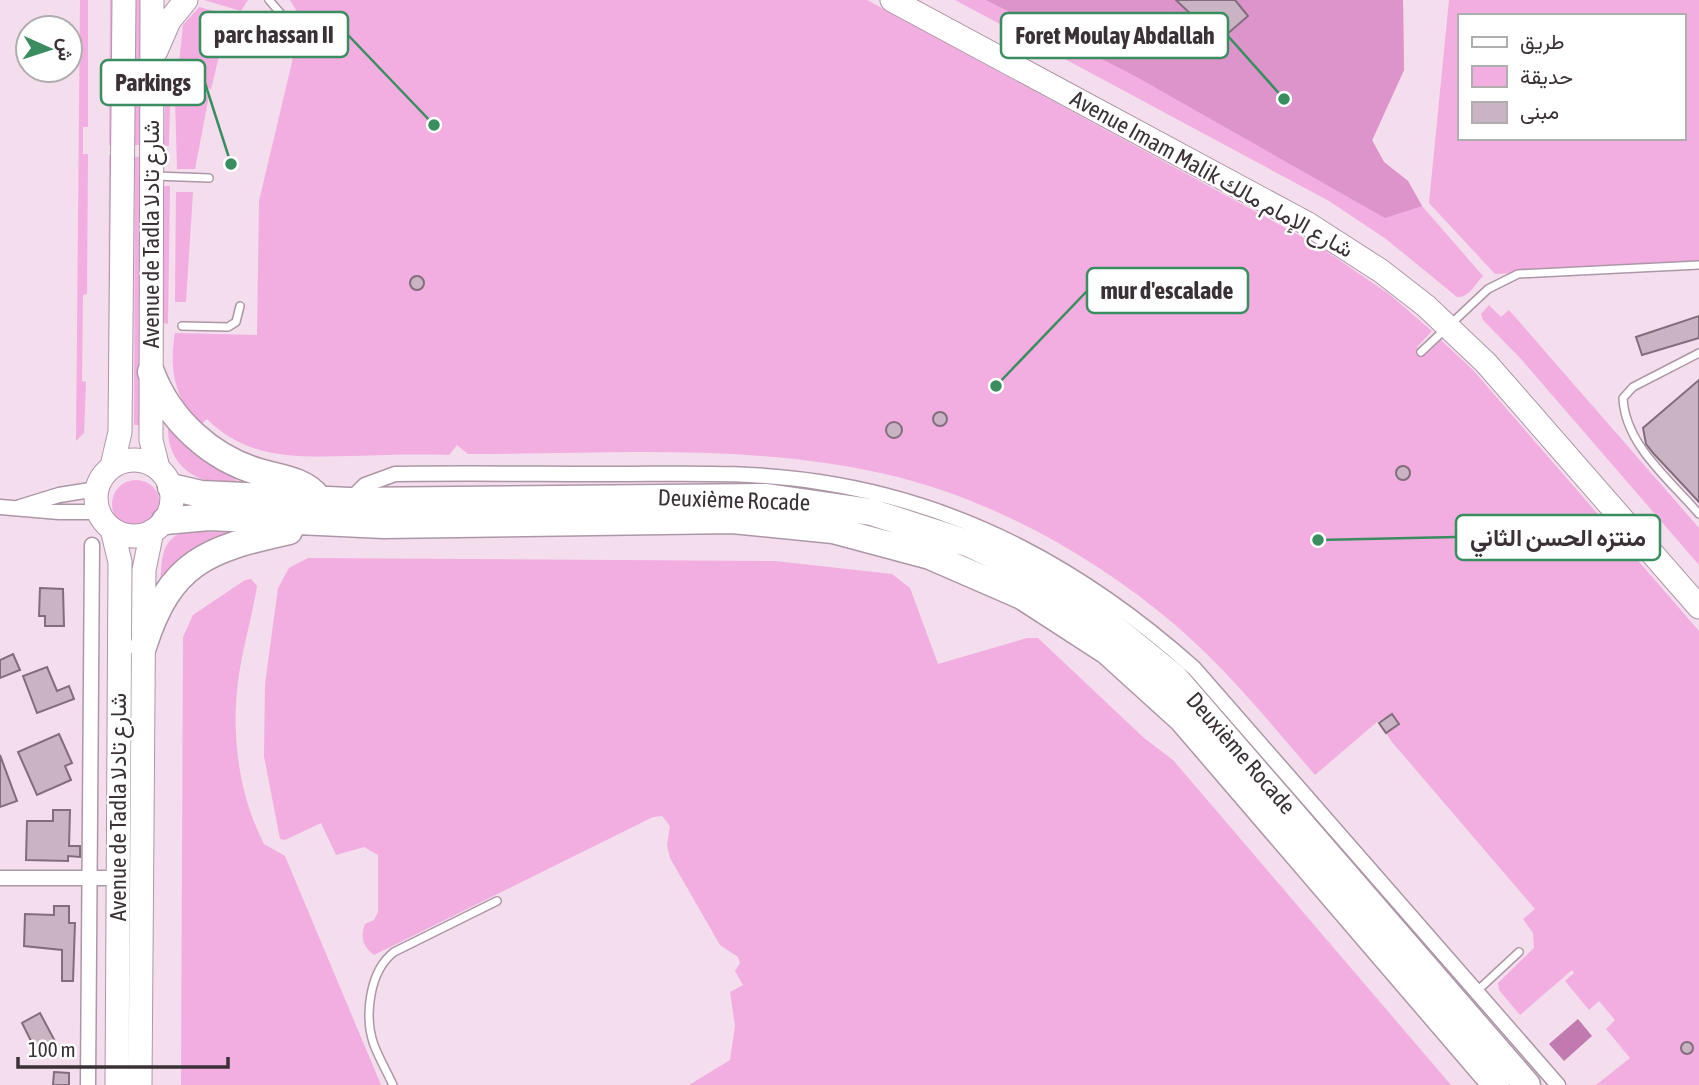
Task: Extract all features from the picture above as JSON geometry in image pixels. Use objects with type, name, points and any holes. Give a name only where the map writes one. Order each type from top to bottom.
[{"type":"highway","points":[[143,647],[158,609],[169,591],[203,556],[317,512],[314,491],[257,472],[202,443],[173,411],[151,372]]},
{"type":"highway","name":"Deuxième Rocade","points":[[165,478],[201,494],[317,512],[349,501],[767,498],[836,506],[893,518],[938,532],[1002,558],[1093,611],[1174,677],[1527,1085]]},
{"type":"highway","name":"Deuxième Rocade","points":[[159,526],[209,517],[317,512],[766,522],[876,539],[930,555],[992,581],[1080,631],[1133,672],[1182,719],[1496,1085]]},
{"type":"main road","name":"Avenue de Tadla شارع تادلا","points":[[112,466],[120,432],[124,0]]},
{"type":"main road","name":"Avenue de Tadla شارع تادلا","points":[[152,0],[151,440],[165,478]]},
{"type":"main road","points":[[151,64],[169,21],[186,0]]},
{"type":"main road","name":"Avenue Imam Malik شارع الإمام مالك","points":[[892,0],[1308,224],[1454,321],[1699,607]]},
{"type":"main road","name":"Avenue Imam Malik شارع الإمام مالك","points":[[924,0],[1327,218],[1391,260],[1454,321],[1514,372],[1699,586]]},
{"type":"main road","points":[[135,459],[165,478],[172,505],[159,526],[132,536],[103,510],[112,466],[135,459]]},
{"type":"main road","name":"Avenue de Tadla شارع تادلا","points":[[103,510],[120,562],[117,1085]]},
{"type":"main road","name":"Avenue de Tadla شارع تادلا","points":[[140,1085],[145,562],[159,526]]},
{"type":"street","points":[[349,501],[365,485],[395,474],[758,475],[819,482],[880,494],[939,511],[996,534],[1101,592],[1149,628],[1194,668],[1558,1085]]},
{"type":"street","points":[[19,508],[59,495],[103,510]]},
{"type":"street","points":[[0,507],[59,512],[103,510]]},
{"type":"street","points":[[88,1085],[92,545]]},
{"type":"street","points":[[0,878],[118,878]]},
{"type":"lane","points":[[270,0],[282,15],[283,28]]},
{"type":"lane","points":[[151,176],[209,178]]},
{"type":"lane","points":[[1421,352],[1488,289],[1518,274],[1699,265]]},
{"type":"lane","points":[[182,326],[233,325],[239,317],[240,306]]},
{"type":"lane","points":[[1699,353],[1633,387],[1623,398],[1626,417],[1639,446],[1699,514]]},
{"type":"lane","points":[[393,1085],[374,1044],[370,1025],[371,1002],[381,965],[394,953],[498,901]]},
{"type":"lane","points":[[1476,991],[1519,952]]},
{"type":"green space","points":[[80,0],[88,0],[88,127],[83,127],[83,154],[88,154],[87,294],[83,295],[82,381],[86,382],[84,433],[76,441],[79,84],[84,84],[84,14],[80,14]]},
{"type":"green space","points":[[110,0],[116,0],[115,145],[109,145]]},
{"type":"green space","points":[[135,0],[142,0],[141,145],[135,145]]},
{"type":"green space","points":[[204,0],[248,0],[241,11]]},
{"type":"green space","points":[[290,0],[867,0],[1317,245],[1389,294],[1432,331],[1417,347],[1425,355],[1441,340],[1473,370],[1699,631],[1699,1085],[1596,1085],[1630,1058],[1606,1029],[1615,1020],[1599,1001],[1589,1010],[1565,981],[1574,973],[1572,970],[1520,1015],[1499,990],[1498,983],[1534,948],[1533,933],[1523,919],[1535,909],[1392,742],[1386,733],[1399,724],[1392,714],[1377,722],[1315,775],[1230,678],[1174,624],[1143,599],[1075,553],[1001,514],[963,498],[885,474],[782,458],[678,452],[468,454],[457,445],[449,455],[293,456],[256,449],[239,442],[207,419],[200,425],[184,404],[173,371],[175,333],[257,335],[259,201],[302,20]]},
{"type":"green space","points":[[955,0],[1403,0],[1404,70],[1372,141],[1384,162],[1408,181],[1422,206],[1483,276],[1466,295],[1457,297],[1386,239],[1329,201]]},
{"type":"green space","points":[[1449,0],[1699,0],[1699,264],[1495,274],[1429,203]]},
{"type":"green space","points":[[199,7],[229,15],[211,89],[177,83],[183,25]]},
{"type":"green space","points":[[166,65],[171,65],[169,146],[164,146]]},
{"type":"green space","points":[[178,90],[209,96],[195,169],[177,169],[175,99]]},
{"type":"green space","points":[[109,155],[114,156],[114,425],[108,424]]},
{"type":"green space","points":[[135,157],[141,157],[139,425],[134,425]]},
{"type":"green space","points":[[164,186],[170,186],[168,324],[163,323]]},
{"type":"green space","points":[[176,192],[193,192],[186,302],[175,302]]},
{"type":"green space","points":[[1489,305],[1501,317],[1509,310],[1699,528],[1699,565],[1521,359],[1483,320],[1481,314]]},
{"type":"green space","points":[[168,425],[209,463],[241,483],[213,482],[189,472],[173,453]]},
{"type":"green space","points":[[136,480],[153,487],[160,504],[153,521],[136,528],[119,521],[112,504],[119,487]]},
{"type":"green space","points":[[188,531],[241,533],[160,587],[162,560],[167,545],[179,534]]},
{"type":"green space","points":[[308,558],[775,561],[892,574],[910,588],[938,664],[1027,638],[1038,638],[1144,738],[1173,760],[1451,1085],[689,1085],[730,1060],[735,1026],[730,992],[743,985],[735,971],[740,963],[738,957],[720,945],[670,858],[667,845],[670,826],[662,816],[653,817],[374,955],[365,945],[363,933],[365,924],[374,920],[378,912],[378,855],[364,847],[336,855],[321,823],[285,840],[280,839],[264,756],[265,684],[278,588],[289,568]]},
{"type":"green space","points":[[251,579],[257,586],[236,702],[239,765],[248,806],[264,844],[285,856],[381,1085],[181,1085],[183,637],[193,615],[245,580]]},
{"type":"green space","points":[[133,591],[131,1029],[127,1029],[130,592]]},
{"type":"shaded area","points":[[986,0],[1403,0],[1404,70],[1372,140],[1384,162],[1408,181],[1422,206],[1385,218],[1135,76]]},
{"type":"shaded area","points":[[1578,1019],[1592,1036],[1564,1061],[1549,1044]]},
{"type":"building","points":[[1176,0],[1235,0],[1248,16],[1203,55],[1183,34],[1196,19]]},
{"type":"building","points":[[417,276],[422,278],[422,288],[417,290],[412,288],[410,283],[412,278]]},
{"type":"building","points":[[1699,316],[1699,338],[1642,355],[1636,337]]},
{"type":"building","points":[[1699,380],[1699,502],[1646,444],[1643,428]]},
{"type":"building","points":[[940,412],[945,414],[945,424],[940,426],[935,424],[933,419],[935,414]]},
{"type":"building","points":[[891,422],[897,422],[902,430],[900,436],[891,438],[886,433],[886,427]]},
{"type":"building","points":[[1403,466],[1408,468],[1408,478],[1403,480],[1398,478],[1396,473],[1398,468]]},
{"type":"building","points":[[40,588],[63,589],[64,626],[45,626],[45,616],[39,616]]},
{"type":"building","points":[[13,654],[20,670],[0,678],[0,660]]},
{"type":"building","points":[[47,667],[57,691],[69,686],[74,699],[37,713],[23,676]]},
{"type":"building","points":[[1392,714],[1399,724],[1386,733],[1379,723]]},
{"type":"building","points":[[59,734],[72,763],[65,766],[71,780],[37,795],[18,752]]},
{"type":"building","points":[[0,755],[17,801],[0,807]]},
{"type":"building","points":[[53,810],[70,810],[69,846],[80,846],[80,857],[68,856],[68,861],[26,860],[27,821],[53,821]]},
{"type":"building","points":[[54,906],[69,906],[69,923],[75,923],[73,981],[62,981],[62,950],[24,946],[25,914],[54,915]]},
{"type":"building","points":[[40,1013],[57,1045],[38,1055],[22,1023]]},
{"type":"building","points":[[1687,1042],[1693,1048],[1687,1054],[1681,1048]]},
{"type":"building","points":[[54,1072],[69,1073],[69,1085],[53,1085]]},
{"type":"place","name":"Foret Moulay Abdallah","points":[[1284,99]]},
{"type":"place","name":"parc hassan II","points":[[434,125]]},
{"type":"place","name":"Parkings","points":[[231,164]]},
{"type":"place","name":"mur d'escalade","points":[[996,386]]},
{"type":"place","name":"منتزه الحسن الثاني","points":[[1318,540]]}]
